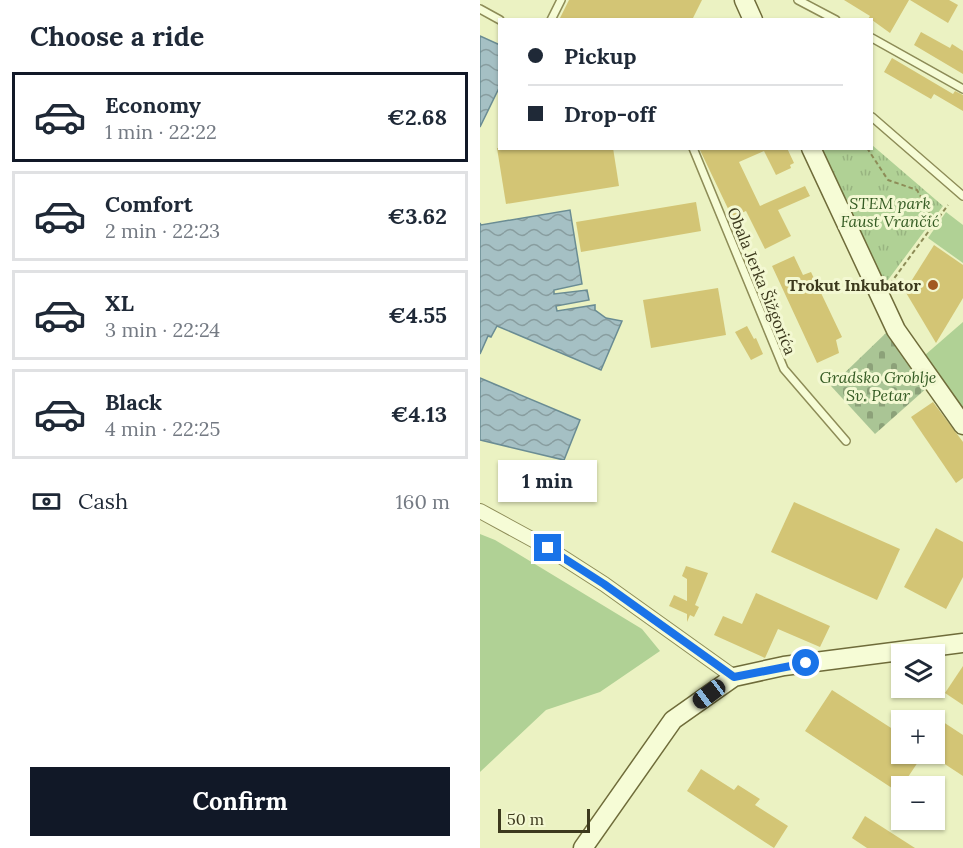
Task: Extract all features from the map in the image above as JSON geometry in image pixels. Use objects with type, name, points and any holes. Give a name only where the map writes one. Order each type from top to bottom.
[{"type":"street","points":[[744,0],[752,18]]},
{"type":"street","points":[[812,150],[896,330],[963,424]]},
{"type":"street","points":[[480,511],[548,548],[595,578],[734,677]]},
{"type":"street","points":[[583,848],[673,720],[734,677],[784,666],[963,643]]},
{"type":"lane","points":[[552,18],[561,0]]},
{"type":"lane","points":[[798,0],[832,18]]},
{"type":"lane","points":[[480,9],[498,19]]},
{"type":"lane","points":[[873,39],[963,89]]},
{"type":"lane","points":[[873,118],[963,195]]},
{"type":"lane","name":"Obala Jerka Šižgorića","points":[[694,150],[784,369],[846,441]]},
{"type":"path","points":[[868,150],[888,180],[917,190],[936,223]]},
{"type":"path","points":[[880,299],[948,205]]},
{"type":"green space","name":"STEM park Faust Vrančić","points":[[873,146],[943,206],[882,288],[818,150],[873,150]]},
{"type":"green space","points":[[946,212],[963,225],[963,263],[928,238]]},
{"type":"green space","points":[[963,322],[963,411],[925,355]]},
{"type":"green space","name":"Gradsko Groblje Sv. Petar","points":[[888,331],[929,386],[875,434],[831,386]]},
{"type":"green space","points":[[480,534],[495,540],[642,629],[660,651],[600,692],[546,710],[480,772]]},
{"type":"water","points":[[480,36],[498,44],[498,90],[480,127]]},
{"type":"water","points":[[570,210],[582,284],[554,290],[554,294],[587,290],[589,300],[556,306],[557,311],[595,305],[595,310],[606,318],[622,321],[601,370],[497,326],[491,337],[488,336],[480,354],[480,223],[481,225]]},
{"type":"water","points":[[480,378],[580,420],[564,460],[480,440]]},
{"type":"building","points":[[569,0],[702,0],[693,18],[560,18]]},
{"type":"building","points":[[844,0],[909,0],[890,33],[873,21],[873,18],[869,18],[870,16]]},
{"type":"building","points":[[910,0],[949,0],[958,5],[948,23]]},
{"type":"building","points":[[921,32],[950,48],[952,44],[963,51],[963,74],[914,45]]},
{"type":"building","points":[[892,58],[953,94],[955,91],[963,95],[963,111],[934,94],[931,99],[884,72]]},
{"type":"building","points":[[497,148],[498,150],[613,150],[619,186],[506,204]]},
{"type":"building","points":[[700,150],[788,150],[794,163],[790,165],[791,168],[776,175],[764,151],[739,162],[760,206],[805,186],[810,196],[778,210],[791,236],[765,249],[746,211],[732,217]]},
{"type":"building","points":[[696,202],[701,231],[581,252],[576,222]]},
{"type":"building","points":[[934,245],[963,265],[963,298],[936,343],[905,291]]},
{"type":"building","points":[[794,256],[803,275],[811,272],[842,337],[836,340],[839,353],[817,363],[772,266]]},
{"type":"building","points":[[718,288],[726,335],[651,348],[643,300]]},
{"type":"building","points":[[747,326],[754,339],[756,338],[763,354],[751,360],[735,332]]},
{"type":"building","points":[[933,402],[963,442],[963,478],[956,483],[911,417]]},
{"type":"building","points":[[794,502],[900,549],[877,600],[771,552]]},
{"type":"building","points":[[936,528],[963,542],[963,577],[946,609],[904,587]]},
{"type":"building","points":[[686,566],[708,573],[695,605],[699,607],[694,617],[690,615],[687,622],[687,614],[669,606],[674,595],[687,601],[687,579],[682,576]]},
{"type":"building","points":[[756,593],[830,626],[820,647],[778,629],[765,658],[714,635],[723,616],[742,624]]},
{"type":"building","points":[[963,666],[963,705],[945,693]]},
{"type":"building","points":[[832,690],[891,728],[891,764],[917,764],[909,776],[891,776],[891,787],[805,731]]},
{"type":"building","points":[[945,723],[963,735],[963,776],[945,764]]},
{"type":"building","points":[[701,769],[734,790],[738,785],[760,799],[755,805],[788,826],[774,848],[687,791]]},
{"type":"building","points":[[865,816],[915,848],[867,848],[852,838]]},
{"type":"place","name":"Trokut Inkubator","points":[[933,285]]},
{"type":"route","points":[[548,548],[604,584],[734,677],[760,670],[806,663]]}]
